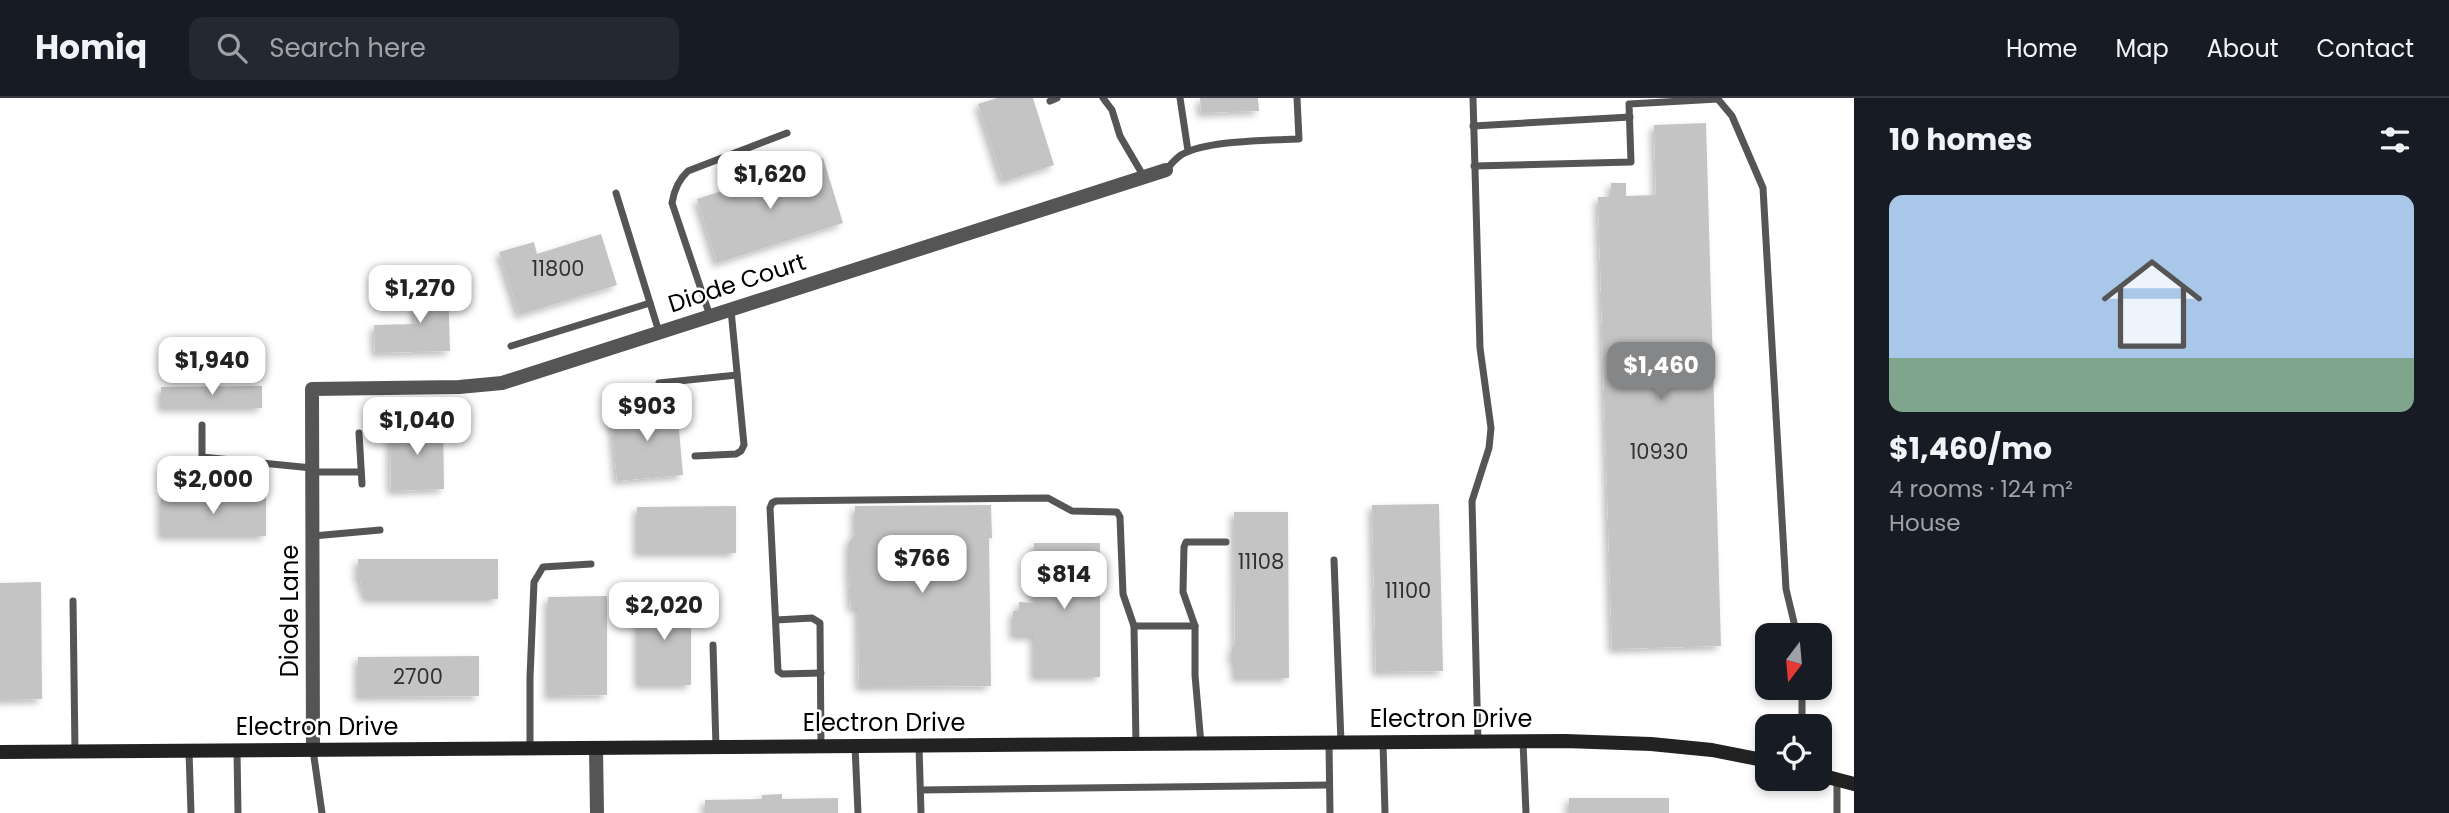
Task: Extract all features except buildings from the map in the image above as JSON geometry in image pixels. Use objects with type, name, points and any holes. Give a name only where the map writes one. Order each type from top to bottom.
[{"type":"street","name":"Diode Court","points":[[312,389],[459,387],[502,383],[1166,170]]},
{"type":"street","name":"Diode Lane","points":[[312,389],[313,750]]},
{"type":"street","name":"Electron Drive","points":[[0,752],[1523,741],[1651,744],[1712,750],[1755,758]]},
{"type":"street","points":[[596,748],[597,813]]},
{"type":"street","points":[[1832,779],[1854,784]]},
{"type":"lane","points":[[1103,98],[1112,110],[1120,136],[1144,177]]},
{"type":"lane","points":[[1180,98],[1188,151]]},
{"type":"lane","points":[[1166,170],[1188,151],[1212,146],[1299,139],[1297,98]]},
{"type":"lane","points":[[1473,98],[1480,348],[1492,428],[1489,448],[1472,501],[1478,741]]},
{"type":"lane","points":[[1474,166],[1631,162],[1629,104],[1718,99],[1732,116],[1763,188],[1786,589],[1794,623]]},
{"type":"lane","points":[[1474,126],[1630,117]]},
{"type":"lane","points":[[710,316],[672,203],[677,186],[688,171],[787,133]]},
{"type":"lane","points":[[616,193],[659,332]]},
{"type":"lane","points":[[511,346],[650,303]]},
{"type":"lane","points":[[695,456],[736,454],[744,445],[731,309]]},
{"type":"lane","points":[[659,383],[737,375]]},
{"type":"lane","points":[[202,425],[202,457],[313,470],[361,472]]},
{"type":"lane","points":[[359,433],[362,484]]},
{"type":"lane","points":[[821,673],[779,673],[770,508],[772,503],[1048,498],[1072,511],[1117,512],[1120,517],[1123,594],[1134,626],[1136,744]]},
{"type":"lane","points":[[313,537],[380,530]]},
{"type":"lane","points":[[1201,744],[1195,675],[1195,626],[1183,592],[1184,547],[1186,542],[1226,542]]},
{"type":"lane","points":[[1330,813],[1329,785],[1335,743],[1334,560]]},
{"type":"lane","points":[[530,748],[534,582],[543,567],[590,564]]},
{"type":"lane","points":[[73,601],[75,751]]},
{"type":"lane","points":[[776,620],[812,618],[820,622],[821,747]]},
{"type":"lane","points":[[1134,626],[1195,626]]},
{"type":"lane","points":[[713,645],[716,747]]},
{"type":"lane","points":[[1523,741],[1526,813]]},
{"type":"lane","points":[[1383,742],[1385,813]]},
{"type":"lane","points":[[855,746],[858,813]]},
{"type":"lane","points":[[919,746],[921,813]]},
{"type":"lane","points":[[237,750],[238,813]]},
{"type":"lane","points":[[313,750],[322,813]]},
{"type":"lane","points":[[189,751],[191,813]]},
{"type":"lane","points":[[1836,813],[1837,780]]},
{"type":"lane","points":[[921,790],[1329,785]]}]
